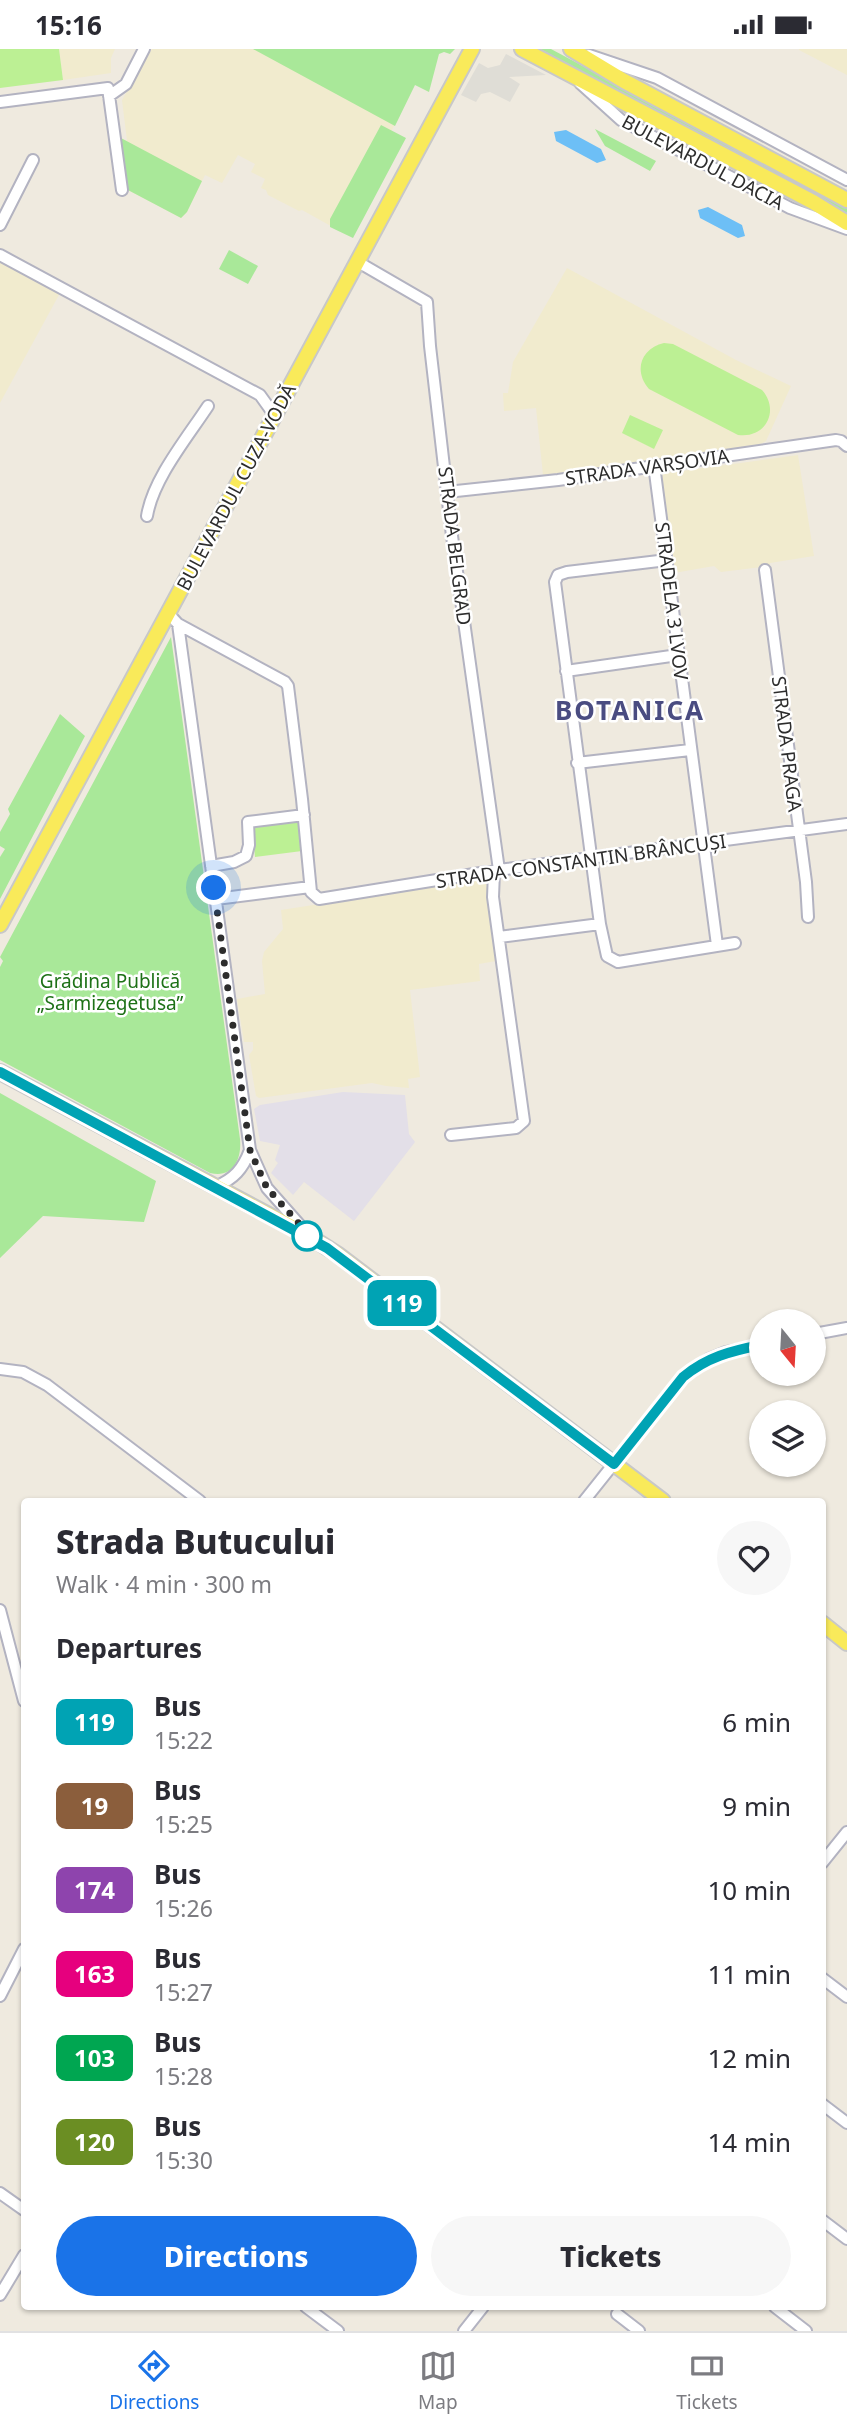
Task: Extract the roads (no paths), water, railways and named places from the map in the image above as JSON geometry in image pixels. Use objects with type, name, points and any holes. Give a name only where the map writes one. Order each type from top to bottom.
[{"type":"main road","name":"BULEVARDUL CUZA-VODĂ","points":[[0,925],[173,619],[286,394],[472,49]]},
{"type":"main road","name":"BULEVARDUL DACIA","points":[[522,49],[813,202],[847,223]]},
{"type":"main road","name":"BULEVARDUL DACIA","points":[[574,51],[624,81],[847,200]]},
{"type":"main road","points":[[0,1072],[312,1238],[347,1261],[659,1498]]},
{"type":"main road","points":[[826,1626],[847,1643]]},
{"type":"street","points":[[109,96],[126,84],[144,49]]},
{"type":"street","name":"BULEVARDUL DACIA","points":[[574,51],[657,78],[847,180]]},
{"type":"street","name":"BULEVARDUL DACIA","points":[[570,75],[621,120],[790,208],[847,229]]},
{"type":"street","points":[[0,102],[108,88],[122,190]]},
{"type":"street","points":[[0,225],[33,160]]},
{"type":"street","points":[[0,255],[260,395],[275,416]]},
{"type":"street","name":"STRADA BELGRAD","points":[[358,262],[428,302],[430,346],[496,871],[494,897],[523,1123],[516,1128],[451,1135]]},
{"type":"street","points":[[260,395],[286,394]]},
{"type":"street","points":[[147,516],[149,503],[162,478],[208,406]]},
{"type":"street","name":"STRADA VARȘOVIA","points":[[447,492],[551,481],[836,440],[846,445]]},
{"type":"street","name":"STRADELA 3 LVOV","points":[[654,465],[718,945]]},
{"type":"street","points":[[667,560],[558,575],[555,587],[604,949],[612,960],[618,962],[735,943]]},
{"type":"street","name":"STRADA PRAGA","points":[[765,570],[806,882],[807,917]]},
{"type":"street","points":[[173,619],[288,686],[312,892]]},
{"type":"street","points":[[173,619],[216,899],[250,1150],[267,1188],[312,1238]]},
{"type":"street","points":[[566,671],[678,655]]},
{"type":"street","points":[[577,764],[690,750]]},
{"type":"street","points":[[211,866],[234,862],[246,856],[249,845],[248,822],[304,815]]},
{"type":"street","name":"STRADA CONSTANTIN BRÂNCUȘI","points":[[216,899],[312,892],[323,899],[496,871],[847,824]]},
{"type":"street","points":[[499,937],[600,924]]},
{"type":"street","points":[[215,1187],[238,1173],[246,1163],[250,1150]]},
{"type":"street","points":[[826,1332],[847,1328]]},
{"type":"street","points":[[586,1498],[683,1377],[709,1359],[749,1347]]},
{"type":"street","points":[[0,1369],[23,1372],[47,1385],[196,1498]]},
{"type":"street","points":[[0,1610],[5,1640],[21,1686]]},
{"type":"street","points":[[826,1858],[847,1832]]},
{"type":"street","points":[[0,1996],[21,1955]]},
{"type":"street","points":[[826,1981],[847,1997]]},
{"type":"street","points":[[826,2107],[847,2123]]},
{"type":"street","points":[[0,2193],[21,2208]]},
{"type":"street","points":[[826,2223],[847,2239]]},
{"type":"street","points":[[0,2295],[21,2260]]},
{"type":"street","points":[[310,2310],[338,2331]]},
{"type":"street","points":[[464,2331],[481,2310]]},
{"type":"street","points":[[779,2310],[806,2331]]},
{"type":"street","points":[[617,2313],[639,2331]]},
{"type":"water","points":[[566,130],[601,149],[606,160],[597,163],[556,141],[554,132]]},
{"type":"water","points":[[708,207],[742,225],[745,236],[738,238],[700,218],[698,210]]},
{"type":"district","name":"BOTANICA","points":[[630,711]]},
{"type":"park label","name":"Grădina Publică „Sarmizegetusa”","points":[[110,992]]}]
